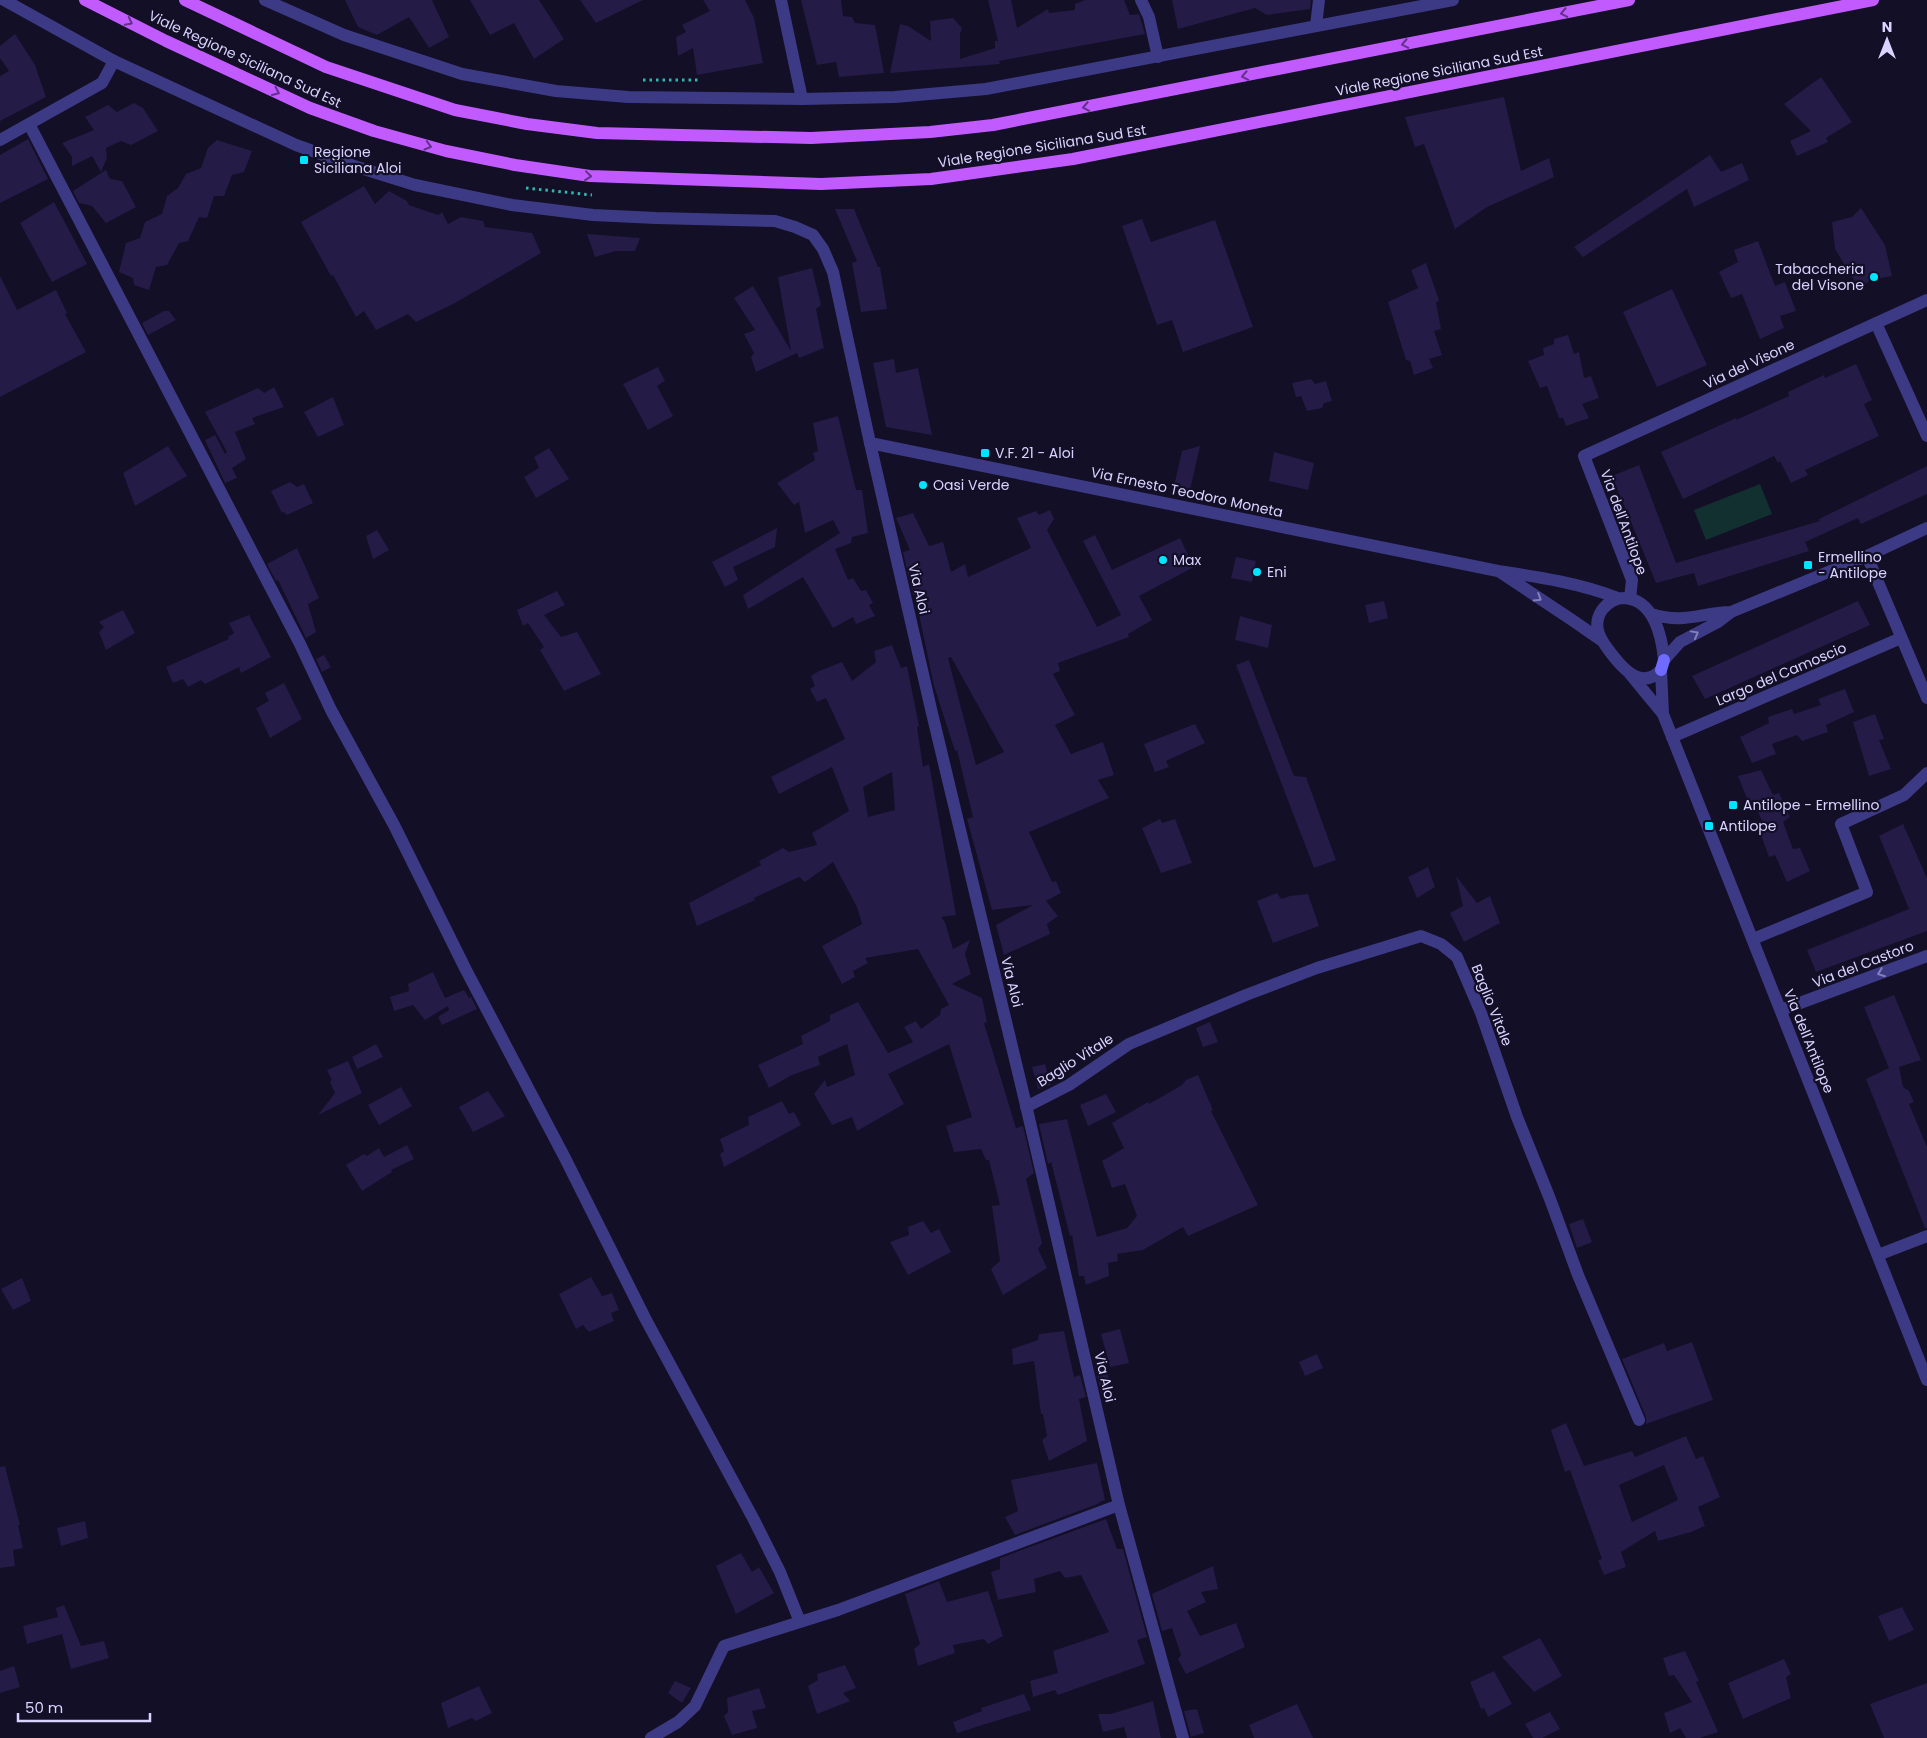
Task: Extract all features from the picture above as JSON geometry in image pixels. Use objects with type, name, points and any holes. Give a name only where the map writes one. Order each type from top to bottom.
[{"type":"main road","name":"Viale Regione Siciliana Sud Est","points":[[85,0],[310,108],[374,131],[446,151],[515,165],[590,176],[821,184],[931,179],[1072,159],[1873,0]]},
{"type":"main road","name":"Viale Regione Siciliana Sud Est","points":[[185,0],[326,67],[455,110],[527,124],[597,133],[811,138],[930,132],[993,125],[1629,0]]},
{"type":"street","points":[[0,140],[102,83],[114,61],[4,0]]},
{"type":"street","points":[[266,0],[344,35],[462,74],[556,91],[628,97],[802,99],[895,97],[986,89],[1453,0]]},
{"type":"street","points":[[781,0],[802,99]]},
{"type":"street","points":[[1140,0],[1149,17],[1158,57]]},
{"type":"street","points":[[1316,26],[1318,0]]},
{"type":"street","name":"Via Aloi","points":[[114,61],[296,146],[415,185],[512,205],[593,214],[656,218],[775,221],[813,235],[823,249],[833,272],[931,709],[1120,1505],[1183,1738]]},
{"type":"street","points":[[29,124],[300,644],[330,710],[394,825],[466,970],[565,1158],[645,1318],[754,1520],[780,1572],[800,1622]]},
{"type":"street","name":"Via del Visone","points":[[1584,456],[1927,300]]},
{"type":"street","points":[[1876,323],[1927,436]]},
{"type":"street","name":"Via Ernesto Teodoro Moneta","points":[[870,443],[1498,571],[1592,588],[1624,598]]},
{"type":"street","name":"Via dell'Antilope","points":[[1584,456],[1632,580],[1624,598]]},
{"type":"street","points":[[1651,614],[1668,619],[1685,619],[1731,612],[1867,556],[1927,528]]},
{"type":"street","points":[[1867,556],[1927,698]]},
{"type":"street","name":"Via Ernesto Teodoro Moneta","points":[[1498,571],[1601,640]]},
{"type":"street","points":[[1663,714],[1663,665],[1659,635],[1651,614],[1646,607],[1624,598],[1609,602],[1602,611],[1597,626],[1601,640],[1624,670],[1638,677],[1656,675],[1663,665],[1680,642],[1718,622],[1731,612]]},
{"type":"street","name":"Largo del Camoscio","points":[[1672,737],[1901,638]]},
{"type":"street","points":[[1630,674],[1663,714]]},
{"type":"street","name":"Via dell'Antilope","points":[[1663,714],[1927,1380]]},
{"type":"street","points":[[1752,939],[1867,892],[1840,824],[1904,795],[1927,773]]},
{"type":"street","name":"Baglio Vitale","points":[[1026,1107],[1069,1085],[1128,1044],[1246,995],[1317,968],[1420,936],[1441,944],[1457,957],[1481,1013],[1517,1117],[1550,1198],[1578,1275],[1639,1420]]},
{"type":"street","name":"Via del Castoro","points":[[1781,1010],[1927,956]]},
{"type":"street","points":[[1878,1255],[1927,1236]]},
{"type":"street","points":[[651,1738],[678,1722],[695,1706],[724,1646],[800,1622],[945,1571],[1120,1505]]},
{"type":"path","points":[[643,80],[701,80]]},
{"type":"path","points":[[526,188],[592,194]]},
{"type":"green space","points":[[1760,484],[1772,514],[1706,540],[1694,510]]},
{"type":"building","points":[[345,0],[432,0],[449,37],[429,48],[409,17],[377,35],[358,27]]},
{"type":"building","points":[[470,0],[539,0],[564,39],[534,59],[514,23],[490,35]]},
{"type":"building","points":[[580,0],[643,0],[596,23]]},
{"type":"building","points":[[703,0],[745,0],[754,18],[763,63],[697,75],[693,48],[678,56],[676,37],[686,32],[682,25],[710,11]]},
{"type":"building","points":[[801,0],[841,0],[843,16],[852,17],[855,23],[875,25],[884,73],[839,77],[836,62],[817,65]]},
{"type":"building","points":[[988,0],[1011,0],[1017,28],[1048,9],[1049,13],[1075,10],[1075,4],[1085,0],[1124,0],[1130,15],[1139,14],[1145,34],[999,61],[1000,64],[890,73],[900,24],[908,26],[931,41],[930,21],[953,18],[962,28],[960,34],[960,59],[995,48],[995,41],[998,41]]},
{"type":"building","points":[[1172,0],[1311,0],[1310,9],[1267,15],[1255,8],[1178,29]]},
{"type":"building","points":[[15,34],[35,65],[46,97],[0,121],[0,76],[9,71],[0,58],[0,46]]},
{"type":"building","points":[[1821,77],[1852,122],[1826,138],[1828,142],[1797,156],[1790,141],[1811,131],[1784,104]]},
{"type":"building","points":[[1504,97],[1521,171],[1549,158],[1554,177],[1487,207],[1455,229],[1424,144],[1415,147],[1405,117]]},
{"type":"building","points":[[134,103],[143,108],[158,131],[131,145],[121,141],[106,148],[107,158],[101,172],[92,156],[72,166],[72,157],[62,143],[94,130],[85,117],[108,105],[117,112]]},
{"type":"building","points":[[28,139],[48,179],[0,203],[0,155]]},
{"type":"building","points":[[217,140],[252,151],[244,172],[232,175],[224,196],[214,196],[207,218],[199,217],[188,241],[179,243],[167,265],[156,267],[149,290],[134,285],[133,278],[119,272],[126,243],[140,238],[145,222],[162,214],[167,196],[178,188],[186,174],[201,168],[208,148]]},
{"type":"building","points":[[1710,155],[1721,172],[1742,163],[1749,180],[1694,207],[1687,189],[1583,257],[1574,247]]},
{"type":"building","points":[[106,170],[110,179],[122,181],[136,207],[106,223],[92,206],[79,203],[73,191]]},
{"type":"building","points":[[364,186],[375,204],[389,191],[407,201],[409,205],[438,215],[442,212],[448,224],[461,217],[483,221],[485,227],[532,233],[541,253],[455,303],[416,322],[408,314],[376,330],[364,311],[356,317],[301,222]]},
{"type":"building","points":[[54,202],[87,264],[52,282],[20,223]]},
{"type":"building","points":[[1861,208],[1885,245],[1892,276],[1871,280],[1859,288],[1835,249],[1832,222],[1852,217]]},
{"type":"building","points":[[835,209],[854,209],[878,267],[880,267],[887,309],[861,312],[852,263],[857,261]]},
{"type":"building","points":[[1142,219],[1151,242],[1215,220],[1253,327],[1183,352],[1172,320],[1157,325],[1122,226]]},
{"type":"building","points":[[587,234],[640,238],[635,251],[616,251],[595,257]]},
{"type":"building","points":[[1758,241],[1775,286],[1785,282],[1796,311],[1780,316],[1784,328],[1760,339],[1742,294],[1731,298],[1719,272],[1738,262],[1734,250]]},
{"type":"building","points":[[1426,263],[1439,300],[1436,303],[1441,329],[1434,331],[1442,355],[1429,359],[1433,368],[1414,375],[1410,361],[1406,360],[1388,302],[1418,288],[1411,270]]},
{"type":"building","points":[[812,268],[821,305],[816,309],[824,348],[799,358],[797,353],[756,372],[751,357],[754,353],[744,334],[755,330],[734,298],[753,286],[791,351],[778,277]]},
{"type":"building","points":[[0,276],[17,310],[56,290],[67,313],[65,314],[86,352],[0,397]]},
{"type":"building","points":[[1672,289],[1707,365],[1657,387],[1623,312]]},
{"type":"building","points":[[164,311],[169,311],[176,320],[148,335],[142,323]]},
{"type":"building","points":[[1568,335],[1574,354],[1579,352],[1584,378],[1591,376],[1599,398],[1582,404],[1589,418],[1566,426],[1563,418],[1559,418],[1547,386],[1540,388],[1528,361],[1544,355],[1543,348],[1554,344],[1554,339]]},
{"type":"building","points":[[894,359],[896,373],[918,368],[932,435],[886,427],[873,363]]},
{"type":"building","points":[[1856,364],[1872,400],[1864,404],[1879,436],[1805,470],[1808,475],[1791,483],[1780,461],[1778,463],[1774,456],[1683,499],[1661,452],[1789,396],[1788,392],[1824,375],[1825,378]]},
{"type":"building","points":[[658,367],[665,381],[657,386],[673,416],[648,430],[623,384]]},
{"type":"building","points":[[1311,379],[1315,384],[1326,381],[1332,401],[1324,403],[1322,408],[1307,411],[1301,396],[1296,397],[1292,383]]},
{"type":"building","points":[[274,387],[284,407],[252,418],[255,424],[235,432],[246,459],[232,468],[237,478],[225,483],[205,440],[215,435],[225,454],[227,452],[205,412],[258,388],[264,393]]},
{"type":"building","points":[[333,397],[344,425],[318,437],[304,412]]},
{"type":"building","points":[[838,416],[856,490],[862,490],[868,533],[852,537],[851,543],[835,549],[848,580],[853,578],[861,591],[866,590],[873,603],[869,605],[875,616],[856,624],[853,617],[833,628],[803,577],[748,609],[743,595],[840,533],[833,520],[805,533],[799,502],[794,505],[777,483],[815,460],[813,453],[818,451],[813,423]]},
{"type":"building","points":[[168,446],[187,476],[135,506],[123,473]]},
{"type":"building","points":[[1200,446],[1190,490],[1174,486],[1182,451]]},
{"type":"building","points":[[549,448],[569,479],[536,498],[524,477],[539,468],[534,457]]},
{"type":"building","points":[[1274,452],[1314,463],[1308,490],[1269,481]]},
{"type":"building","points":[[1639,465],[1676,563],[1820,521],[1819,519],[1927,466],[1927,494],[1861,524],[1858,518],[1805,542],[1809,551],[1698,586],[1694,573],[1656,583],[1612,476]]},
{"type":"building","points":[[290,482],[297,487],[304,484],[313,503],[287,515],[284,512],[282,513],[271,491]]},
{"type":"building","points":[[1050,510],[1054,519],[1047,530],[1097,627],[1121,615],[1083,541],[1095,535],[1112,570],[1180,538],[1194,567],[1139,596],[1152,620],[1128,634],[1129,637],[1058,663],[1060,671],[1053,674],[1075,715],[1055,725],[1071,754],[1103,742],[1114,775],[1098,780],[1109,798],[1029,832],[1052,882],[1056,881],[1061,893],[1046,901],[1058,916],[1047,924],[1050,934],[1004,955],[996,925],[1033,905],[992,910],[967,819],[973,817],[957,750],[955,751],[934,686],[915,595],[913,595],[903,552],[910,550],[896,518],[913,513],[929,546],[943,542],[951,572],[965,564],[968,577],[1031,548],[1017,518],[1036,511],[1039,515]],"holes":[[[951,657],[1004,752],[976,765],[948,658]]]},
{"type":"building","points":[[777,528],[775,547],[733,567],[738,580],[725,587],[712,562]]},
{"type":"building","points":[[377,530],[389,550],[373,559],[366,536]]},
{"type":"building","points":[[297,548],[319,598],[308,604],[316,632],[306,638],[278,580],[276,581],[267,564]]},
{"type":"building","points":[[1236,557],[1256,561],[1252,582],[1231,578]]},
{"type":"building","points":[[557,591],[565,605],[544,615],[561,637],[577,632],[601,674],[564,691],[540,650],[544,647],[528,623],[523,626],[517,610]]},
{"type":"building","points":[[1384,601],[1388,618],[1369,623],[1365,605]]},
{"type":"building","points":[[1858,601],[1870,625],[1705,699],[1692,676]]},
{"type":"building","points":[[123,610],[135,633],[106,650],[99,632],[104,627],[99,622]]},
{"type":"building","points":[[249,615],[271,657],[241,673],[239,667],[205,684],[201,680],[188,687],[183,679],[173,683],[166,667],[229,639],[228,637],[234,633],[229,623]]},
{"type":"building","points":[[1240,616],[1272,625],[1268,648],[1235,640]]},
{"type":"building","points":[[892,645],[901,668],[907,666],[919,726],[917,727],[923,767],[929,764],[956,915],[941,917],[945,922],[953,949],[970,940],[965,954],[971,974],[952,984],[982,998],[987,1022],[984,1023],[1016,1128],[1023,1126],[1034,1173],[1026,1179],[1042,1243],[1038,1249],[1047,1268],[1003,1295],[991,1269],[1000,1261],[992,1206],[1000,1205],[989,1160],[986,1160],[981,1149],[954,1152],[946,1126],[972,1117],[949,1044],[888,1074],[904,1104],[857,1131],[852,1117],[832,1125],[814,1094],[825,1080],[827,1087],[855,1075],[847,1044],[818,1057],[820,1065],[792,1075],[769,1088],[758,1065],[803,1044],[801,1036],[830,1021],[830,1015],[858,1002],[888,1053],[913,1042],[904,1027],[916,1021],[921,1029],[940,1015],[941,1009],[949,1005],[918,949],[865,958],[868,963],[853,971],[855,977],[842,984],[822,946],[862,924],[857,907],[833,862],[805,882],[799,877],[754,898],[755,900],[697,926],[689,903],[761,865],[759,861],[783,848],[789,852],[817,845],[812,833],[849,811],[832,767],[779,794],[771,777],[845,739],[826,698],[817,702],[810,689],[815,686],[811,676],[842,662],[852,681],[876,662],[874,651]],"holes":[[[892,772],[895,810],[868,817],[863,787]]]},
{"type":"building","points":[[324,655],[331,667],[322,672],[316,659]]},
{"type":"building","points":[[1249,660],[1294,776],[1306,777],[1336,860],[1314,868],[1236,665]]},
{"type":"building","points":[[284,683],[302,719],[270,738],[256,708],[269,701],[265,693]]},
{"type":"building","points":[[1845,689],[1854,712],[1826,725],[1828,732],[1802,741],[1797,735],[1772,744],[1776,754],[1752,763],[1740,737],[1769,723],[1768,717],[1792,709],[1794,714],[1821,705],[1818,699]]},
{"type":"building","points":[[1875,714],[1884,739],[1879,740],[1891,769],[1869,776],[1853,722]]},
{"type":"building","points":[[1195,724],[1205,743],[1166,761],[1169,767],[1155,772],[1144,744]]},
{"type":"building","points":[[1761,770],[1773,795],[1779,793],[1790,817],[1783,822],[1793,849],[1800,848],[1810,871],[1787,882],[1775,855],[1769,857],[1758,827],[1763,823],[1753,801],[1748,801],[1738,776]]},
{"type":"building","points":[[1160,819],[1162,823],[1175,819],[1192,863],[1161,873],[1142,828]]},
{"type":"building","points":[[1903,824],[1927,878],[1927,931],[1816,972],[1807,950],[1909,909],[1879,836]]},
{"type":"building","points":[[1428,867],[1435,887],[1417,898],[1408,877]]},
{"type":"building","points":[[1456,876],[1477,903],[1490,896],[1500,923],[1464,942],[1450,913],[1463,906]]},
{"type":"building","points":[[1277,893],[1281,899],[1308,894],[1319,926],[1273,943],[1257,901]]},
{"type":"building","points":[[433,972],[445,998],[464,990],[469,998],[471,997],[477,1009],[442,1025],[438,1017],[449,1010],[448,1006],[425,1020],[413,1005],[394,1011],[390,997],[409,991],[408,984]]},
{"type":"building","points":[[1894,995],[1921,1060],[1899,1067],[1903,1087],[1909,1091],[1914,1102],[1909,1104],[1927,1147],[1927,1228],[1925,1228],[1866,1079],[1889,1068],[1864,1007]]},
{"type":"building","points":[[1210,1022],[1218,1042],[1203,1047],[1196,1028]]},
{"type":"building","points":[[376,1044],[383,1057],[357,1069],[352,1057]]},
{"type":"building","points":[[348,1061],[362,1093],[318,1115],[335,1093],[327,1070]]},
{"type":"building","points":[[1045,1064],[1051,1085],[1038,1089],[1032,1067]]},
{"type":"building","points":[[1198,1075],[1213,1110],[1211,1111],[1258,1205],[1188,1236],[1183,1227],[1143,1250],[1117,1254],[1118,1261],[1108,1263],[1109,1276],[1086,1285],[1084,1276],[1079,1276],[1072,1235],[1070,1236],[1051,1162],[1048,1164],[1039,1124],[1067,1119],[1097,1237],[1127,1228],[1137,1216],[1125,1184],[1112,1188],[1102,1161],[1124,1148],[1112,1123]]},
{"type":"building","points":[[401,1087],[412,1106],[379,1125],[368,1105]]},
{"type":"building","points":[[488,1091],[505,1116],[473,1132],[459,1107]]},
{"type":"building","points":[[1106,1094],[1116,1112],[1088,1126],[1080,1105]]},
{"type":"building","points":[[782,1101],[789,1114],[794,1112],[801,1125],[724,1167],[720,1154],[724,1151],[720,1139],[749,1125],[748,1117]]},
{"type":"building","points":[[407,1145],[414,1159],[391,1170],[392,1172],[362,1191],[346,1165],[364,1154],[367,1156],[379,1148],[384,1157]]},
{"type":"building","points":[[1583,1219],[1592,1242],[1577,1248],[1569,1224]]},
{"type":"building","points":[[923,1221],[931,1233],[939,1229],[951,1252],[908,1275],[890,1242],[909,1235],[908,1227]]},
{"type":"building","points":[[591,1277],[602,1296],[612,1293],[619,1310],[611,1313],[614,1321],[589,1332],[583,1325],[576,1329],[559,1294]]},
{"type":"building","points":[[22,1278],[31,1301],[13,1310],[1,1289]]},
{"type":"building","points":[[1120,1329],[1129,1363],[1110,1367],[1101,1334]]},
{"type":"building","points":[[1064,1331],[1074,1377],[1080,1375],[1086,1397],[1079,1399],[1087,1441],[1049,1461],[1042,1440],[1047,1436],[1043,1414],[1041,1414],[1034,1361],[1013,1365],[1012,1349],[1038,1340],[1039,1334]]},
{"type":"building","points":[[1692,1342],[1713,1400],[1646,1424],[1646,1417],[1622,1359],[1664,1343],[1667,1351]]},
{"type":"building","points":[[1317,1354],[1323,1368],[1305,1376],[1299,1362]]},
{"type":"building","points":[[1106,1367],[1112,1391],[1101,1393],[1096,1370]]},
{"type":"building","points":[[1566,1423],[1584,1466],[1632,1451],[1635,1457],[1686,1436],[1696,1459],[1703,1456],[1720,1497],[1698,1507],[1705,1526],[1658,1541],[1655,1531],[1621,1552],[1626,1567],[1604,1575],[1598,1560],[1602,1559],[1570,1470],[1565,1472],[1551,1430]],"holes":[[[1664,1465],[1678,1500],[1632,1522],[1619,1485]]]},
{"type":"building","points":[[1097,1463],[1105,1500],[1015,1535],[1005,1517],[1018,1511],[1011,1480]]},
{"type":"building","points":[[5,1466],[20,1525],[18,1525],[23,1548],[13,1550],[15,1566],[0,1568],[0,1467]]},
{"type":"building","points":[[1106,1519],[1117,1549],[1123,1549],[1147,1637],[1137,1640],[1145,1664],[1058,1695],[1055,1690],[1033,1697],[1030,1681],[1058,1673],[1053,1651],[1109,1632],[1081,1575],[1065,1578],[1060,1571],[1034,1579],[1036,1592],[998,1600],[991,1572],[1000,1569],[1000,1558]]},
{"type":"building","points":[[85,1521],[88,1538],[61,1546],[57,1528]]},
{"type":"building","points":[[741,1553],[752,1572],[759,1567],[774,1593],[736,1614],[716,1566]]},
{"type":"building","points":[[1213,1566],[1218,1589],[1201,1592],[1206,1602],[1187,1611],[1200,1636],[1236,1623],[1245,1647],[1186,1674],[1178,1659],[1181,1655],[1172,1628],[1162,1631],[1152,1594]]},
{"type":"building","points":[[939,1581],[947,1602],[988,1591],[1003,1636],[988,1644],[984,1639],[953,1645],[955,1653],[918,1666],[914,1649],[920,1644],[905,1594]]},
{"type":"building","points":[[64,1605],[81,1646],[104,1641],[109,1658],[71,1669],[62,1634],[27,1644],[23,1626],[58,1617],[56,1608]]},
{"type":"building","points":[[1902,1607],[1914,1630],[1889,1641],[1878,1616]]},
{"type":"building","points":[[1540,1638],[1562,1676],[1534,1692],[1502,1657]]},
{"type":"building","points":[[1685,1651],[1699,1681],[1696,1682],[1718,1732],[1700,1738],[1686,1738],[1680,1728],[1670,1733],[1664,1713],[1692,1702],[1674,1675],[1669,1676],[1663,1658]]},
{"type":"building","points":[[1784,1659],[1791,1674],[1786,1677],[1791,1698],[1743,1719],[1728,1683]]},
{"type":"building","points":[[845,1665],[856,1688],[843,1693],[850,1701],[817,1714],[808,1686],[818,1680],[817,1674]]},
{"type":"building","points":[[14,1666],[20,1687],[0,1693],[0,1671]]},
{"type":"building","points":[[1494,1671],[1512,1704],[1488,1717],[1484,1708],[1481,1709],[1470,1682]]},
{"type":"building","points":[[675,1681],[691,1688],[682,1703],[668,1693]]},
{"type":"building","points":[[1927,1683],[1927,1738],[1884,1738],[1870,1704]]},
{"type":"building","points":[[479,1686],[492,1713],[476,1721],[472,1718],[448,1728],[441,1703]]},
{"type":"building","points":[[759,1688],[766,1708],[752,1711],[757,1728],[732,1735],[724,1716],[728,1712],[727,1698]]},
{"type":"building","points":[[1024,1694],[1031,1710],[957,1733],[953,1722],[982,1711],[981,1708]]},
{"type":"building","points":[[1153,1701],[1161,1738],[1127,1738],[1124,1727],[1103,1732],[1098,1714],[1111,1714]]},
{"type":"building","points":[[1297,1704],[1313,1738],[1254,1738],[1249,1725]]},
{"type":"building","points":[[1197,1709],[1204,1733],[1191,1737],[1184,1711]]},
{"type":"building","points":[[1550,1712],[1560,1729],[1542,1738],[1533,1738],[1525,1724]]},
{"type":"place","name":"Regione Siciliana Aloi","points":[[304,160]]},
{"type":"place","name":"Tabaccheria del Visone","points":[[1874,277]]},
{"type":"place","name":"V.F. 21 - Aloi","points":[[985,453]]},
{"type":"place","name":"Oasi Verde","points":[[923,485]]},
{"type":"place","name":"Max","points":[[1163,560]]},
{"type":"place","name":"Ermellino - Antilope","points":[[1808,565]]},
{"type":"place","name":"Eni","points":[[1257,572]]},
{"type":"place","name":"Antilope - Ermellino","points":[[1733,805]]},
{"type":"place","name":"Antilope","points":[[1709,826]]}]
